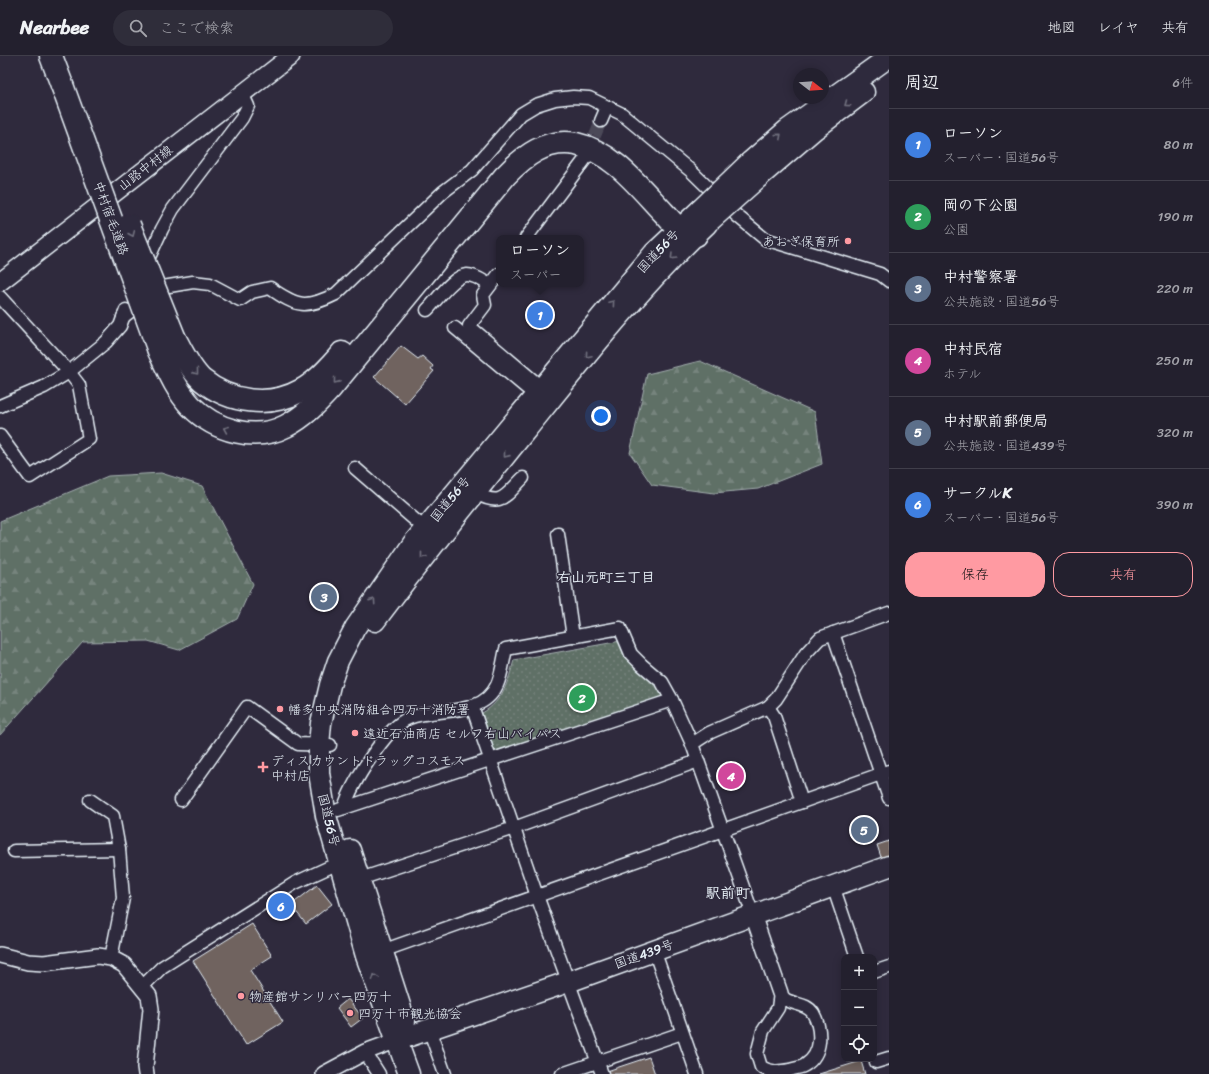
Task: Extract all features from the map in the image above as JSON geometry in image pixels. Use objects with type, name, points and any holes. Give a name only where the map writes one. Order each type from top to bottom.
[{"type":"highway","name":"中村宿毛道路","points":[[51,56],[167,345]]},
{"type":"highway","name":"国道56号","points":[[423,1074],[404,1038],[366,956],[340,809],[329,772],[321,723],[330,685],[338,662],[355,628],[370,605],[431,534],[542,394],[664,266],[696,222],[754,169],[787,130],[885,65]]},
{"type":"highway","points":[[167,345],[188,362],[201,379],[216,390],[234,398],[250,402],[284,397],[302,390],[317,380],[338,357],[497,168],[519,147],[544,133],[562,131],[588,134],[615,147],[696,222]]},
{"type":"highway","points":[[167,345],[172,378],[191,406],[215,424],[232,431],[252,434],[271,432],[286,426],[312,408],[330,389],[505,176],[524,157],[543,146],[558,143],[570,143],[596,151],[607,157],[696,222]]},
{"type":"highway","name":"国道56号","points":[[431,534],[475,493],[542,394]]},
{"type":"highway","name":"国道56号","points":[[324,745],[319,774],[326,816],[382,951],[404,1038],[409,1074]]},
{"type":"highway","name":"国道439号","points":[[404,1038],[568,982],[889,866]]},
{"type":"main road","name":"山路中村線","points":[[0,282],[291,56]]},
{"type":"street","points":[[0,406],[44,387],[69,372],[106,342],[120,326],[154,245],[174,209],[242,118],[248,106],[242,93]]},
{"type":"street","points":[[123,317],[163,287],[193,282],[210,284],[240,300],[252,292],[270,288],[286,299],[305,305],[320,302],[336,294],[443,192],[472,170],[521,114],[536,105],[555,99],[573,97],[589,98],[622,114],[691,170],[736,215],[765,239],[880,274],[889,281]]},
{"type":"street","points":[[601,121],[607,107]]},
{"type":"street","points":[[528,235],[586,158]]},
{"type":"street","points":[[427,310],[457,278],[466,275],[473,276],[490,285]]},
{"type":"street","points":[[496,278],[482,295],[485,305],[470,326],[542,394]]},
{"type":"street","points":[[0,296],[79,385],[89,439],[30,477],[0,436]]},
{"type":"street","points":[[455,328],[542,394]]},
{"type":"street","points":[[355,468],[431,534]]},
{"type":"street","points":[[475,493],[492,501],[501,500],[523,478]]},
{"type":"street","points":[[558,534],[573,637]]},
{"type":"street","points":[[692,744],[709,733],[768,707],[776,699],[820,638],[889,614]]},
{"type":"street","points":[[340,809],[378,748],[392,729],[408,718],[472,706],[487,699],[497,686],[506,649],[620,628],[632,654],[642,666],[662,682],[692,744],[780,993],[787,1001],[803,1005],[812,1011],[818,1024],[820,1040],[815,1055],[804,1066],[780,1072],[769,1072],[761,1067],[757,1054],[763,1031],[778,1008],[780,993]]},
{"type":"street","points":[[833,633],[885,773],[889,798]]},
{"type":"street","points":[[340,809],[672,700]]},
{"type":"street","points":[[472,706],[537,896],[602,1074]]},
{"type":"street","points":[[181,800],[247,707],[298,744],[324,745]]},
{"type":"street","points":[[768,707],[774,716],[802,802]]},
{"type":"street","points":[[142,986],[162,967],[295,883],[332,866],[351,874],[514,828],[698,761]]},
{"type":"street","points":[[382,951],[885,773]]},
{"type":"street","points":[[90,800],[113,816],[119,849],[123,898],[111,958]]},
{"type":"street","points":[[14,851],[119,849]]},
{"type":"street","points":[[833,886],[856,954]]},
{"type":"street","points":[[654,950],[697,1074]]},
{"type":"street","points":[[0,955],[28,962],[44,963],[98,956],[111,958],[124,965],[149,996],[151,1009],[145,1067],[146,1074]]},
{"type":"street","points":[[877,971],[889,967]]},
{"type":"street","points":[[429,1029],[444,1074]]},
{"type":"street","points":[[562,1074],[682,1033]]},
{"type":"street","points":[[324,1074],[365,1052],[404,1038]]},
{"type":"street","points":[[365,1052],[379,1074]]},
{"type":"street","points":[[877,1062],[889,1058]]},
{"type":"green space","points":[[700,361],[815,412],[822,464],[758,489],[714,493],[652,485],[630,453],[647,374]]},
{"type":"green space","points":[[161,473],[202,486],[253,584],[237,619],[179,650],[148,641],[83,642],[0,735],[0,521],[108,476]]},
{"type":"green space","points":[[621,641],[638,669],[658,687],[666,701],[497,758],[482,713],[500,697],[507,683],[514,660]]},
{"type":"building","points":[[401,346],[418,359],[422,356],[433,366],[431,369],[434,371],[405,404],[374,377]]},
{"type":"building","points":[[889,841],[889,857],[882,860],[877,845]]},
{"type":"building","points":[[317,885],[332,904],[306,924],[291,905]]},
{"type":"building","points":[[282,894],[291,910],[280,916],[271,901]]},
{"type":"building","name":"物産館サンリバー四万十","points":[[252,924],[272,956],[250,970],[283,1022],[246,1045],[193,961]]},
{"type":"building","name":"四万十市観光協会","points":[[348,999],[363,1018],[351,1027],[337,1008]]},
{"type":"building","points":[[649,1057],[655,1074],[608,1074],[607,1071]]},
{"type":"building","points":[[861,1062],[865,1074],[819,1074]]},
{"type":"tunnel","points":[[588,153],[601,121]]},
{"type":"place","name":"あおぎ保育所","points":[[848,241]]},
{"type":"place","name":"ローソン","points":[[540,315]]},
{"type":"place","name":"中村警察署","points":[[324,597]]},
{"type":"place","name":"岡の下公園","points":[[582,698]]},
{"type":"place","name":"幡多中央消防組合四万十消防署","points":[[280,709]]},
{"type":"place","name":"遠近石油商店 セルフ右山バイパス","points":[[355,733]]},
{"type":"place","name":"ディスカウントドラッグコスモス 中村店","points":[[263,767]]},
{"type":"place","name":"中村民宿","points":[[731,776]]},
{"type":"place","name":"中村駅前郵便局","points":[[864,830]]},
{"type":"place","name":"サークルK","points":[[281,906]]},
{"type":"place","name":"物産館サンリバー四万十","points":[[241,996]]},
{"type":"place","name":"四万十市観光協会","points":[[350,1013]]},
{"type":"district","name":"右山元町三丁目","points":[[606,577]]},
{"type":"district","name":"駅前町","points":[[728,893]]}]
